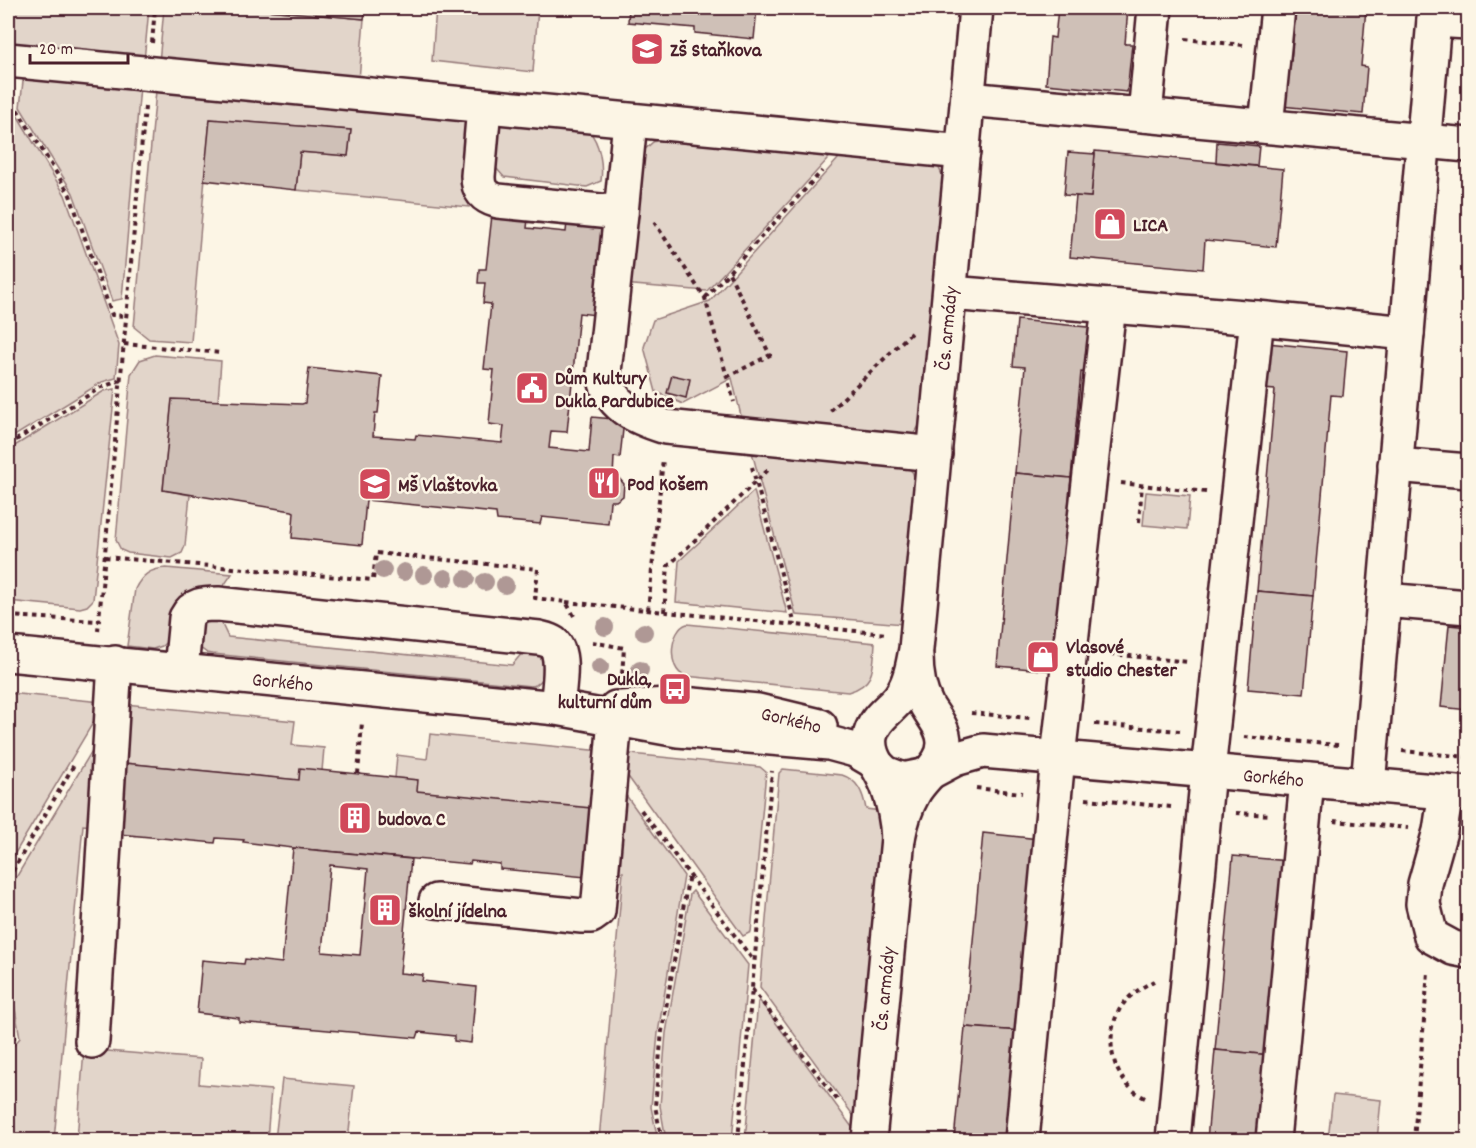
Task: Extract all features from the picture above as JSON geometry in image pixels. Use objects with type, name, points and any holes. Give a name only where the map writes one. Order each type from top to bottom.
[{"type":"street","name":"Čs. armády","points":[[898,838],[891,796],[870,748],[870,738],[872,729],[904,689],[911,673],[916,649],[976,8]]},
{"type":"street","points":[[1266,126],[1278,8]]},
{"type":"street","points":[[1368,785],[1435,14],[1468,22]]},
{"type":"street","points":[[1145,115],[1154,22]]},
{"type":"street","points":[[11,61],[963,152]]},
{"type":"street","points":[[968,99],[1468,145]]},
{"type":"street","points":[[484,107],[478,176],[481,193],[498,201],[621,213]]},
{"type":"street","points":[[630,121],[604,372],[605,385],[615,399],[646,421],[666,427],[934,454]]},
{"type":"street","points":[[950,293],[1257,318],[1407,333]]},
{"type":"street","points":[[1022,1140],[1058,757],[1109,306]]},
{"type":"street","points":[[1175,1125],[1208,771],[1257,318]]},
{"type":"street","points":[[1395,465],[1468,471]]},
{"type":"street","points":[[1384,600],[1468,608]]},
{"type":"street","points":[[181,669],[186,618],[196,606],[218,604],[539,638],[552,642],[557,648],[560,659],[557,708]]},
{"type":"street","name":"Čs. armády","points":[[869,1140],[898,838],[906,806],[914,791],[942,755],[944,746],[941,727],[927,706],[920,688],[916,649]]},
{"type":"street","name":"Gorkého","points":[[8,654],[181,669],[615,713],[678,730],[829,743],[855,750],[885,773],[903,780],[923,776],[973,753],[983,751],[1457,793]]},
{"type":"street","points":[[92,1041],[105,663]]},
{"type":"street","name":"Gorkého","points":[[615,713],[671,704],[693,705],[758,711],[805,724],[839,729],[861,725],[891,708],[910,705],[920,707],[957,735],[972,743],[1008,752]]},
{"type":"street","points":[[436,901],[582,916],[591,916],[598,911],[615,713]]},
{"type":"street","points":[[1274,1140],[1307,780]]},
{"type":"street","points":[[1457,793],[1440,831],[1425,885],[1423,904],[1431,936],[1453,948],[1468,951]]},
{"type":"path","points":[[1154,22],[1273,48]]},
{"type":"path","points":[[11,61],[12,100],[70,195],[112,315],[127,316]]},
{"type":"path","points":[[105,663],[99,621],[148,75]]},
{"type":"path","points":[[705,298],[849,142]]},
{"type":"path","points":[[624,179],[705,298],[743,435]]},
{"type":"path","points":[[727,377],[770,355],[729,272]]},
{"type":"path","points":[[827,414],[917,327]]},
{"type":"path","points":[[124,344],[222,353]]},
{"type":"path","points":[[8,445],[100,388],[121,380]]},
{"type":"path","points":[[648,610],[666,427]]},
{"type":"path","points":[[1090,480],[1238,495]]},
{"type":"path","points":[[664,612],[668,566],[756,481],[795,626]]},
{"type":"path","points":[[1139,522],[1142,485]]},
{"type":"path","points":[[566,602],[887,635]]},
{"type":"path","points":[[8,616],[99,621]]},
{"type":"path","points":[[1070,650],[1220,665]]},
{"type":"path","points":[[358,774],[362,722]]},
{"type":"path","points":[[8,879],[78,758]]},
{"type":"path","points":[[738,1140],[773,762]]},
{"type":"path","points":[[610,778],[620,783],[754,961]]},
{"type":"path","points":[[662,1140],[655,1106],[662,1031],[689,874]]},
{"type":"path","points":[[1414,1140],[1431,936]]},
{"type":"path","points":[[1175,1125],[1152,1102],[1137,1094],[1125,1083],[1116,1065],[1111,1045],[1113,1025],[1122,1007],[1135,992],[1153,981],[1189,976]]},
{"type":"path","points":[[752,989],[839,1103]]},
{"type":"path","points":[[8,998],[14,1038],[8,1045]]},
{"type":"shaded area","points":[[8,8],[149,8],[144,61],[8,48]]},
{"type":"shaded area","points":[[164,8],[245,8],[364,19],[359,80],[159,63]]},
{"type":"shaded area","points":[[436,8],[538,8],[533,72],[432,61]]},
{"type":"shaded area","points":[[24,73],[140,86],[122,299],[112,301],[73,193],[20,107]]},
{"type":"shaded area","points":[[164,85],[468,113],[478,133],[469,207],[296,190],[300,152],[348,156],[351,130],[210,119],[191,342],[149,339],[134,327],[156,91]]},
{"type":"shaded area","points":[[8,100],[65,195],[119,345],[116,378],[102,382],[8,440]]},
{"type":"shaded area","points":[[502,121],[589,131],[600,154],[601,181],[587,187],[504,177],[496,168],[499,125]]},
{"type":"shaded area","points":[[664,137],[838,148],[707,291],[622,284],[641,153],[653,142]]},
{"type":"shaded area","points":[[847,149],[937,164],[943,177],[919,426],[913,436],[743,424],[732,378],[683,404],[656,392],[644,347],[653,320],[710,301]]},
{"type":"shaded area","points":[[155,355],[221,361],[218,401],[172,400],[163,490],[190,495],[185,546],[182,553],[172,558],[128,553],[121,550],[116,540],[131,374],[140,360]]},
{"type":"shaded area","points":[[115,389],[93,600],[87,606],[80,608],[8,601],[8,450],[104,391]]},
{"type":"shaded area","points":[[750,445],[909,468],[915,481],[904,624],[796,615]]},
{"type":"shaded area","points":[[754,491],[787,613],[676,602],[679,561]]},
{"type":"shaded area","points":[[1146,492],[1190,496],[1187,529],[1143,525]]},
{"type":"shaded area","points":[[166,568],[232,574],[218,594],[162,646],[153,649],[127,646],[135,589],[147,574]]},
{"type":"shaded area","points":[[216,612],[228,637],[512,665],[529,645],[544,652],[544,678],[531,686],[207,653],[199,647],[199,622]]},
{"type":"shaded area","points":[[687,624],[875,643],[873,667],[864,684],[848,692],[685,676],[675,666],[672,649],[677,633]]},
{"type":"shaded area","points":[[8,693],[102,702],[103,706],[8,865]]},
{"type":"shaded area","points":[[125,704],[295,721],[292,745],[324,748],[322,771],[300,769],[299,780],[124,763]]},
{"type":"shaded area","points":[[430,734],[601,751],[596,869],[417,791],[395,778],[397,755],[427,759]]},
{"type":"shaded area","points":[[96,744],[95,826],[83,825],[54,1140],[8,1140],[8,1052],[20,1038],[8,968],[8,891]]},
{"type":"shaded area","points":[[631,754],[760,767],[766,772],[751,932],[743,936],[624,771],[626,757]]},
{"type":"shaded area","points":[[783,769],[848,777],[859,788],[866,809],[881,811],[883,829],[858,1122],[760,987],[779,773]]},
{"type":"shaded area","points":[[623,791],[684,876],[658,1033],[651,1107],[658,1140],[599,1140],[623,872],[611,871]]},
{"type":"shaded area","points":[[693,891],[748,965],[732,1140],[666,1140],[660,1106],[666,1033],[690,894]]},
{"type":"shaded area","points":[[760,1001],[857,1134],[857,1140],[745,1140],[758,1002]]},
{"type":"shaded area","points":[[84,1049],[201,1059],[199,1084],[271,1090],[267,1140],[77,1140]]},
{"type":"shaded area","points":[[282,1079],[354,1086],[348,1140],[275,1140]]},
{"type":"shaded area","points":[[1333,1095],[1381,1100],[1377,1140],[1328,1140]]},
{"type":"building","points":[[245,8],[366,8],[364,19]]},
{"type":"building","points":[[629,8],[757,8],[754,39],[695,33],[695,28],[628,22]]},
{"type":"building","points":[[1058,8],[1128,8],[1125,44],[1132,44],[1127,92],[1046,84],[1050,37],[1055,38]]},
{"type":"building","points":[[1296,8],[1366,8],[1361,66],[1367,67],[1363,114],[1281,106],[1286,59],[1291,60]]},
{"type":"building","points":[[210,119],[351,130],[348,156],[300,152],[296,190],[204,180]]},
{"type":"building","points":[[1217,142],[1259,146],[1257,166],[1216,162]]},
{"type":"building","points":[[1095,151],[1283,169],[1276,247],[1205,240],[1203,269],[1070,257],[1076,196],[1091,197]]},
{"type":"building","points":[[1068,152],[1095,154],[1091,197],[1064,195]]},
{"type":"building","points":[[492,215],[528,219],[527,228],[566,232],[567,222],[605,226],[596,315],[579,313],[567,432],[551,431],[549,448],[589,452],[592,417],[624,420],[620,458],[614,457],[613,477],[618,477],[624,484],[623,496],[616,501],[610,501],[608,524],[542,517],[540,524],[497,520],[496,513],[366,500],[362,545],[292,538],[294,512],[292,511],[163,490],[172,399],[302,404],[305,403],[309,368],[382,376],[373,436],[415,439],[416,435],[502,443],[504,426],[489,424],[494,370],[484,369],[491,304],[483,303],[485,283],[478,283],[479,269],[486,269]]},
{"type":"building","points":[[1017,320],[1097,328],[1093,373],[1081,372],[1071,478],[1015,473],[1025,367],[1013,366]]},
{"type":"building","points":[[1267,343],[1347,351],[1343,396],[1331,395],[1313,596],[1257,591],[1275,390],[1263,389]]},
{"type":"building","points":[[672,375],[690,379],[686,398],[667,393]]},
{"type":"building","points":[[1015,473],[1071,478],[1053,671],[997,666]]},
{"type":"building","points":[[1257,591],[1313,596],[1304,694],[1248,689]]},
{"type":"building","points":[[1449,625],[1468,627],[1468,710],[1441,707]]},
{"type":"building","name":"budova C","points":[[124,763],[299,780],[300,768],[418,780],[417,791],[591,808],[586,877],[500,869],[500,864],[471,861],[470,864],[293,848],[243,842],[244,840],[216,838],[215,843],[118,834]]},
{"type":"building","points":[[983,833],[1039,839],[1020,1031],[965,1027]]},
{"type":"building","name":"školní jídelna","points":[[293,848],[411,859],[400,973],[423,975],[422,981],[476,987],[471,1043],[454,1041],[454,1036],[419,1032],[417,1038],[239,1022],[239,1018],[197,1013],[202,960],[244,964],[245,959],[282,963]],"holes":[[[330,865],[368,869],[360,955],[322,952]]]},
{"type":"building","points":[[1233,856],[1289,861],[1271,1055],[1215,1050]]},
{"type":"building","points":[[965,1027],[1020,1031],[1010,1140],[954,1140]]},
{"type":"building","points":[[1215,1050],[1271,1055],[1263,1140],[1207,1140]]},
{"type":"place","name":"ZŠ Staňkova","points":[[647,49]]},
{"type":"place","name":"LICA","points":[[1110,224]]},
{"type":"place","name":"Dům Kultury Dukla Pardubice","points":[[532,388]]},
{"type":"place","name":"Pod Košem","points":[[604,483]]},
{"type":"place","name":"MŠ Vlaštovka","points":[[375,484]]},
{"type":"place","name":"Vlasové studio Chester","points":[[1043,657]]},
{"type":"place","name":"Dukla, kulturní dům","points":[[675,689]]},
{"type":"place","name":"budova C","points":[[355,818]]},
{"type":"place","name":"školní jídelna","points":[[385,910]]}]
